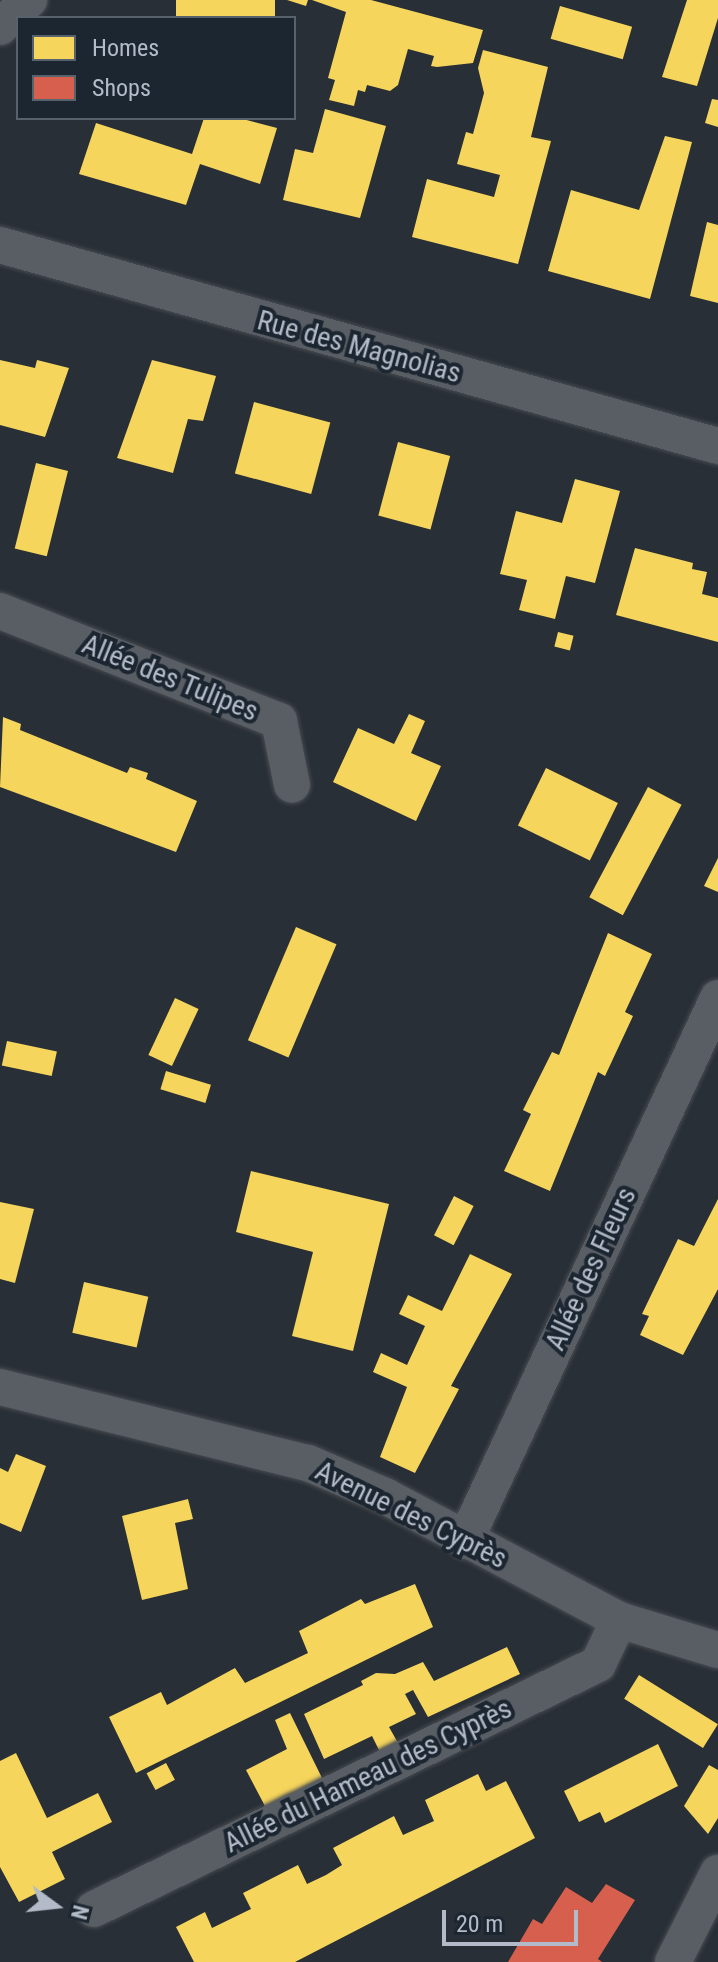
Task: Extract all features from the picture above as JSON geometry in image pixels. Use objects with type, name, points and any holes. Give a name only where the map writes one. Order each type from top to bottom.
[{"type":"street","points":[[0,27],[29,0]]},
{"type":"street","name":"Rue des Magnolias","points":[[0,245],[718,446]]},
{"type":"street","name":"Allée des Tulipes","points":[[0,611],[279,721],[292,785]]},
{"type":"street","name":"Allée des Fleurs","points":[[465,1541],[718,998]]},
{"type":"street","name":"Avenue des Cyprès","points":[[0,1387],[308,1463],[385,1496],[619,1620],[718,1650]]},
{"type":"street","name":"Allée du Hameau des Cyprès","points":[[94,1909],[598,1664],[619,1620]]},
{"type":"street","points":[[673,1962],[718,1873]]},
{"type":"building: Homes","points":[[176,0],[275,0],[275,16],[176,16]]},
{"type":"building: Homes","points":[[287,0],[308,0],[306,6]]},
{"type":"building: Homes","points":[[312,0],[371,0],[483,30],[473,63],[431,66],[434,56],[408,49],[398,85],[390,91],[367,85],[365,92],[358,90],[354,106],[329,100],[335,80],[328,78],[346,12]]},
{"type":"building: Homes","points":[[687,0],[718,0],[718,18],[697,86],[662,77]]},
{"type":"building: Homes","points":[[560,6],[632,27],[623,59],[551,39]]},
{"type":"building: Homes","points":[[483,50],[548,67],[531,137],[551,141],[518,264],[412,237],[427,179],[494,197],[500,175],[457,164],[466,132],[473,134],[484,93],[478,68]]},
{"type":"building: Homes","points":[[712,99],[718,100],[718,127],[705,123]]},
{"type":"building: Homes","points":[[325,109],[386,126],[360,218],[283,200],[295,149],[313,153]]},
{"type":"building: Homes","points":[[203,120],[247,120],[277,128],[260,184],[200,164],[186,205],[79,174],[96,123],[192,154]]},
{"type":"building: Homes","points":[[665,136],[692,142],[650,299],[548,271],[571,190],[639,210]]},
{"type":"building: Homes","points":[[707,222],[718,225],[718,303],[690,296]]},
{"type":"building: Homes","points":[[0,360],[35,368],[37,360],[69,368],[45,437],[0,425]]},
{"type":"building: Homes","points":[[152,360],[216,376],[203,421],[188,419],[173,473],[117,458]]},
{"type":"building: Homes","points":[[254,402],[330,422],[311,494],[235,473]]},
{"type":"building: Homes","points":[[398,442],[450,456],[430,529],[378,515]]},
{"type":"building: Homes","points":[[36,463],[68,471],[47,556],[15,548]]},
{"type":"building: Homes","points":[[575,479],[620,491],[595,583],[566,576],[555,619],[519,610],[527,580],[500,574],[516,511],[562,523]]},
{"type":"building: Homes","points":[[635,548],[693,563],[692,569],[707,572],[702,594],[718,598],[718,642],[616,615]]},
{"type":"building: Homes","points":[[558,632],[574,636],[570,650],[554,647]]},
{"type":"building: Homes","points":[[409,714],[425,721],[411,753],[441,766],[416,821],[333,782],[358,728],[394,744]]},
{"type":"building: Homes","points":[[3,717],[21,724],[20,730],[127,773],[130,767],[148,773],[146,779],[197,801],[176,852],[0,787]]},
{"type":"building: Homes","points":[[546,768],[618,803],[590,861],[518,826]]},
{"type":"building: Homes","points":[[648,787],[682,805],[623,915],[589,897]]},
{"type":"building: Homes","points":[[718,858],[718,892],[704,886]]},
{"type":"building: Homes","points":[[296,927],[337,944],[288,1057],[248,1040]]},
{"type":"building: Homes","points":[[608,933],[652,954],[625,1012],[633,1016],[605,1076],[598,1072],[550,1191],[504,1171],[531,1114],[523,1110],[552,1052],[559,1055]]},
{"type":"building: Homes","points":[[175,998],[199,1009],[172,1066],[148,1055]]},
{"type":"building: Homes","points":[[7,1041],[57,1052],[52,1076],[2,1065]]},
{"type":"building: Homes","points":[[166,1071],[211,1085],[205,1103],[160,1089]]},
{"type":"building: Homes","points":[[251,1171],[389,1204],[353,1351],[292,1336],[313,1252],[236,1232]]},
{"type":"building: Homes","points":[[454,1196],[474,1206],[454,1245],[434,1235]]},
{"type":"building: Homes","points":[[718,1199],[718,1289],[683,1355],[640,1335],[649,1316],[642,1314],[678,1239],[694,1246]]},
{"type":"building: Homes","points":[[0,1202],[34,1209],[15,1283],[0,1279]]},
{"type":"building: Homes","points":[[470,1254],[512,1274],[451,1386],[459,1389],[415,1473],[380,1457],[407,1387],[373,1372],[381,1353],[407,1365],[425,1326],[399,1314],[408,1295],[442,1311]]},
{"type":"building: Homes","points":[[84,1282],[148,1297],[137,1348],[72,1333]]},
{"type":"building: Homes","points":[[16,1454],[46,1466],[21,1532],[0,1523],[0,1468],[8,1472]]},
{"type":"building: Homes","points":[[188,1499],[193,1519],[175,1523],[188,1589],[142,1600],[122,1516]]},
{"type":"building: Homes","points":[[415,1584],[433,1627],[136,1773],[109,1717],[161,1692],[167,1705],[235,1668],[245,1683],[308,1653],[299,1631],[361,1599],[365,1604]]},
{"type":"building: Homes","points":[[507,1647],[520,1674],[428,1717],[413,1690],[405,1694],[416,1714],[389,1727],[398,1743],[380,1752],[372,1736],[324,1759],[304,1714],[363,1685],[361,1681],[376,1673],[395,1674],[423,1662],[434,1681]]},
{"type":"building: Homes","points":[[639,1675],[718,1724],[703,1748],[624,1699]]},
{"type":"building: Homes","points":[[290,1713],[323,1780],[266,1808],[246,1770],[287,1749],[275,1720]]},
{"type":"building: Homes","points":[[658,1744],[678,1786],[605,1823],[600,1812],[579,1822],[564,1791]]},
{"type":"building: Homes","points":[[16,1753],[47,1818],[98,1793],[112,1822],[52,1852],[65,1879],[19,1902],[0,1867],[0,1761]]},
{"type":"building: Homes","points":[[166,1763],[175,1780],[155,1790],[147,1773]]},
{"type":"building: Homes","points":[[709,1765],[718,1770],[718,1818],[708,1834],[684,1806]]},
{"type":"building: Homes","points":[[478,1774],[486,1791],[506,1781],[535,1838],[295,1962],[194,1962],[176,1927],[205,1912],[212,1928],[251,1909],[243,1893],[298,1865],[307,1884],[326,1875],[342,1865],[333,1848],[394,1816],[403,1835],[434,1821],[425,1800]]},
{"type":"building: Shops","points":[[606,1884],[635,1900],[598,1959],[602,1962],[508,1962],[533,1919],[542,1924],[566,1887],[592,1903]]}]
